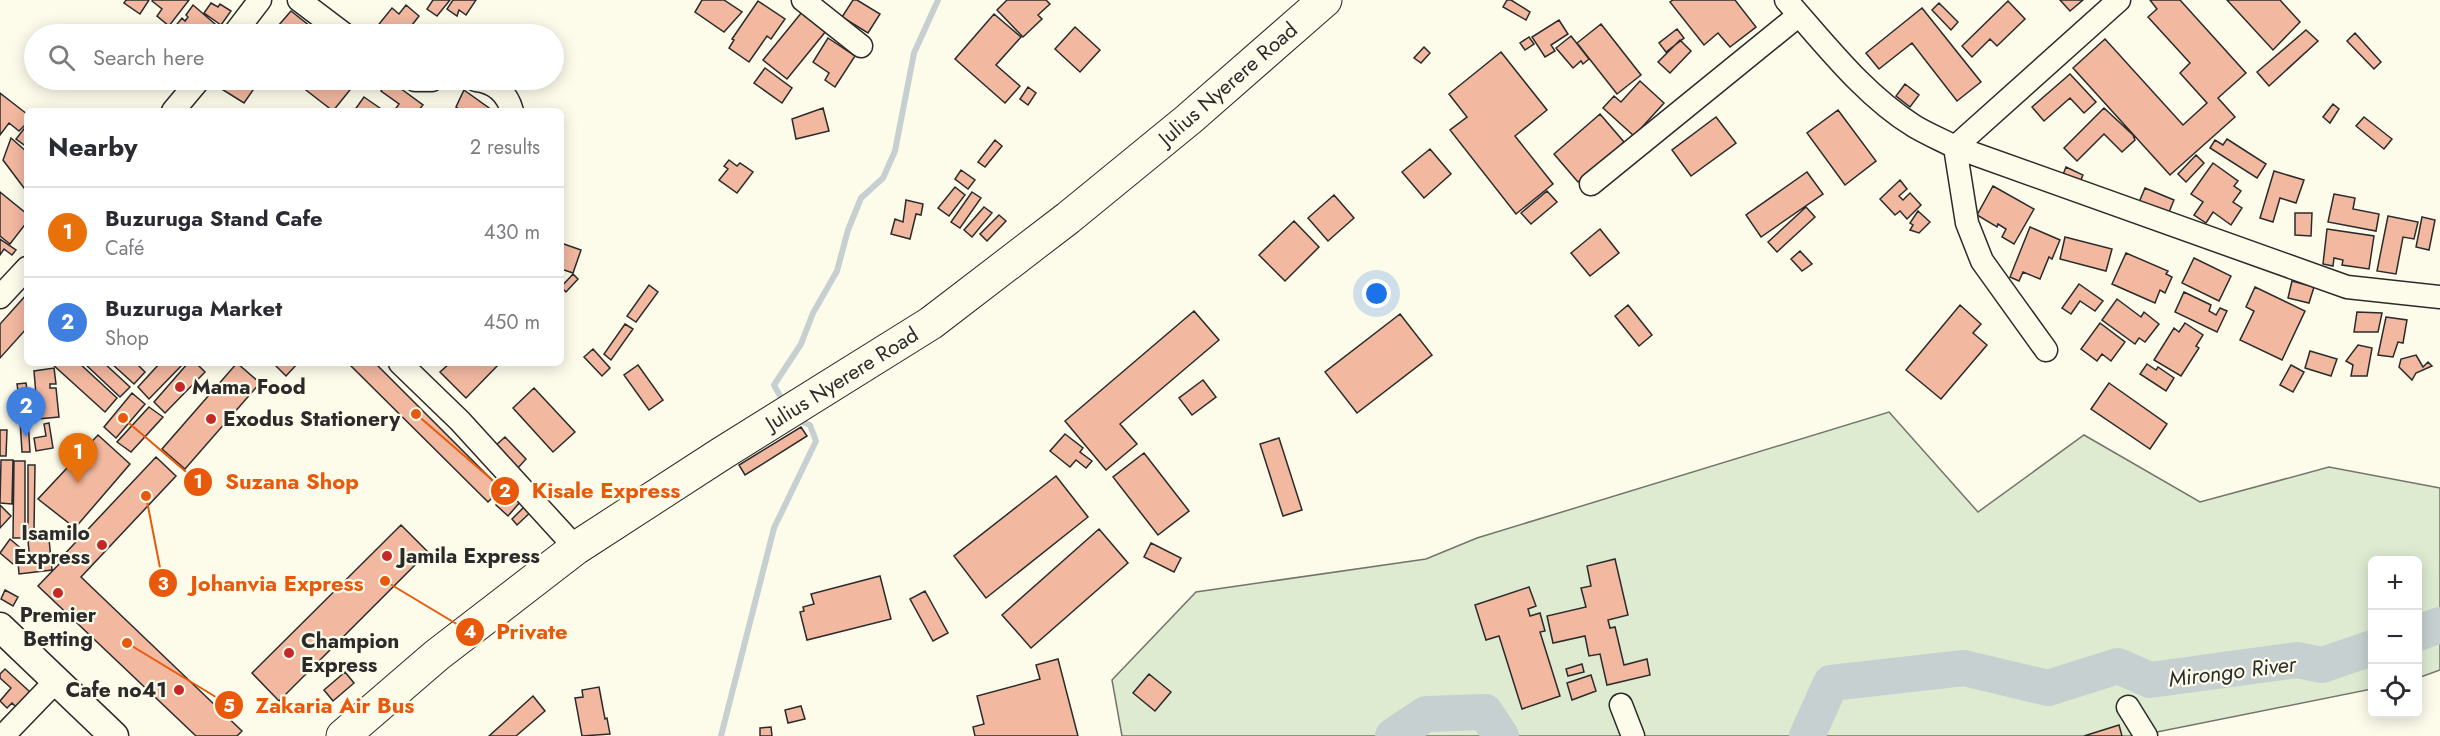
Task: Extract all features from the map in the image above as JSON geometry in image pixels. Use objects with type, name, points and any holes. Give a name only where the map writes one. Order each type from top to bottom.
[{"type":"highway","name":"Julius Nyerere Road","points":[[343,736],[437,655],[576,548],[931,323],[1068,218],[1189,119],[1325,0]]},
{"type":"main road","points":[[0,627],[114,736]]},
{"type":"street","points":[[242,24],[260,0]]},
{"type":"street","points":[[299,0],[331,24]]},
{"type":"street","points":[[803,0],[861,46]]},
{"type":"street","points":[[1955,147],[2120,0]]},
{"type":"street","points":[[1591,184],[1798,7],[1847,69],[1888,107],[1914,126],[1955,147],[2347,287],[2440,297]]},
{"type":"street","points":[[176,108],[191,90]]},
{"type":"street","points":[[501,90],[510,102],[511,108]]},
{"type":"street","points":[[1955,147],[1967,223],[1982,261],[2046,350]]},
{"type":"street","points":[[0,297],[24,271]]},
{"type":"street","points":[[403,366],[460,421],[576,548]]},
{"type":"street","points":[[3,736],[57,680]]},
{"type":"street","points":[[1621,705],[1633,736]]},
{"type":"street","points":[[2128,707],[2146,736]]},
{"type":"green space","points":[[1889,412],[1978,512],[2084,435],[2200,502],[2329,467],[2440,488],[2440,670],[2422,677],[2422,556],[2368,556],[2368,690],[2137,736],[1122,736],[1112,680],[1196,592],[1426,559],[1477,538]]},
{"type":"building","points":[[126,0],[149,0],[140,14],[124,3]]},
{"type":"building","points":[[189,0],[171,24],[167,24],[157,16],[162,9],[152,1]]},
{"type":"building","points":[[433,0],[450,0],[437,16],[427,9]]},
{"type":"building","points":[[453,0],[476,0],[466,15],[459,10],[457,16],[447,9]]},
{"type":"building","points":[[702,0],[724,0],[742,12],[724,32],[695,12]]},
{"type":"building","points":[[853,0],[857,0],[880,14],[868,33],[842,17]]},
{"type":"building","points":[[1007,0],[1046,0],[1050,4],[1038,15],[1042,19],[1023,37],[997,10]]},
{"type":"building","points":[[1507,0],[1511,0],[1530,12],[1526,20],[1503,7]]},
{"type":"building","points":[[1673,0],[1735,0],[1756,27],[1730,47],[1718,33],[1704,45],[1670,2]]},
{"type":"building","points":[[2060,0],[2083,0],[2070,11]]},
{"type":"building","points":[[2150,0],[2180,0],[2246,73],[2218,98],[2235,117],[2170,175],[2073,68],[2105,39],[2183,125],[2207,103],[2180,73],[2190,63],[2148,17],[2157,9]]},
{"type":"building","points":[[2227,0],[2280,0],[2300,22],[2273,50]]},
{"type":"building","points":[[758,1],[785,19],[771,39],[767,36],[749,62],[729,48],[734,40],[732,39]]},
{"type":"building","points":[[2008,1],[2025,19],[1997,46],[1990,39],[1972,57],[1962,46]]},
{"type":"building","points":[[211,3],[218,7],[220,4],[231,11],[222,24],[204,13]]},
{"type":"building","points":[[1939,3],[1958,22],[1951,30],[1932,10]]},
{"type":"building","points":[[193,5],[215,24],[177,24],[182,18],[185,21],[188,17],[186,15]]},
{"type":"building","points":[[406,5],[419,16],[413,24],[379,24],[392,8],[399,14]]},
{"type":"building","points":[[1922,8],[1981,82],[1957,101],[1912,43],[1879,69],[1866,53]]},
{"type":"building","points":[[291,11],[307,24],[280,24]]},
{"type":"building","points":[[802,12],[826,31],[787,79],[763,60]]},
{"type":"building","points":[[994,14],[1021,37],[996,65],[1020,86],[1005,103],[955,59]]},
{"type":"building","points":[[1559,20],[1568,34],[1551,45],[1555,51],[1545,57],[1532,37]]},
{"type":"building","points":[[1601,24],[1641,75],[1617,94],[1577,43]]},
{"type":"building","points":[[1075,27],[1100,50],[1080,72],[1055,49]]},
{"type":"building","points":[[1677,29],[1684,38],[1666,52],[1659,43]]},
{"type":"building","points":[[2306,30],[2318,41],[2269,86],[2257,72]]},
{"type":"building","points":[[2355,33],[2381,62],[2374,69],[2347,41]]},
{"type":"building","points":[[1571,36],[1589,59],[1583,64],[1581,61],[1573,68],[1556,48]]},
{"type":"building","points":[[1529,37],[1534,44],[1525,50],[1520,43]]},
{"type":"building","points":[[828,38],[855,56],[835,87],[825,80],[829,73],[813,62]]},
{"type":"building","points":[[1680,40],[1691,51],[1670,73],[1658,62]]},
{"type":"building","points":[[1424,47],[1430,53],[1421,63],[1414,58]]},
{"type":"building","points":[[1501,52],[1547,110],[1515,136],[1553,184],[1516,214],[1450,130],[1467,117],[1449,94]]},
{"type":"building","points":[[765,68],[792,88],[782,103],[754,83]]},
{"type":"building","points":[[2070,74],[2096,102],[2084,113],[2070,98],[2044,121],[2032,107]]},
{"type":"building","points":[[1640,81],[1664,103],[1634,136],[1603,108],[1614,96],[1621,102]]},
{"type":"building","points":[[1905,84],[1919,95],[1910,107],[1896,96]]},
{"type":"building","points":[[1028,87],[1036,93],[1028,105],[1020,99]]},
{"type":"building","points":[[223,90],[253,90],[244,103]]},
{"type":"building","points":[[306,90],[350,90],[335,108],[329,108]]},
{"type":"building","points":[[403,90],[423,105],[420,108],[396,108],[399,104],[381,91]]},
{"type":"building","points":[[464,90],[489,108],[458,108]]},
{"type":"building","points":[[0,93],[24,112],[24,126],[19,131],[9,123],[0,135]]},
{"type":"building","points":[[364,97],[380,108],[356,108]]},
{"type":"building","points":[[2333,104],[2339,109],[2330,123],[2323,117]]},
{"type":"building","points":[[823,108],[829,131],[796,139],[792,119]]},
{"type":"building","points":[[2104,108],[2133,135],[2135,140],[2122,152],[2104,134],[2077,161],[2064,148]]},
{"type":"building","points":[[1838,110],[1876,161],[1845,185],[1807,133]]},
{"type":"building","points":[[1600,114],[1624,142],[1578,182],[1554,154]]},
{"type":"building","points":[[1716,117],[1736,143],[1691,176],[1672,150]]},
{"type":"building","points":[[2364,117],[2392,139],[2384,149],[2356,126]]},
{"type":"building","points":[[24,129],[24,145],[16,139]]},
{"type":"building","points":[[11,138],[24,149],[24,188],[3,160]]},
{"type":"building","points":[[2227,139],[2266,164],[2257,178],[2210,148],[2215,140],[2223,145]]},
{"type":"building","points":[[995,140],[1002,146],[985,167],[978,162]]},
{"type":"building","points":[[1430,149],[1451,174],[1424,198],[1402,172]]},
{"type":"building","points":[[2196,155],[2204,163],[2186,182],[2178,174]]},
{"type":"building","points":[[729,160],[737,166],[740,163],[753,172],[737,193],[719,180],[728,169],[724,166]]},
{"type":"building","points":[[2213,163],[2238,181],[2234,186],[2241,191],[2233,202],[2242,208],[2231,225],[2213,212],[2206,223],[2194,215],[2203,202],[2191,194]]},
{"type":"building","points":[[2066,167],[2083,175],[2079,184],[2062,177]]},
{"type":"building","points":[[961,170],[975,180],[968,189],[955,179]]},
{"type":"building","points":[[2274,171],[2304,180],[2296,203],[2280,198],[2273,222],[2260,218]]},
{"type":"building","points":[[1807,172],[1823,194],[1761,237],[1746,215]]},
{"type":"building","points":[[1900,180],[1907,189],[1899,196],[1903,200],[1910,193],[1921,205],[1907,219],[1900,211],[1895,215],[1880,199]]},
{"type":"building","points":[[1993,186],[2034,209],[2014,244],[2002,237],[2006,229],[1998,224],[1997,227],[1977,215]]},
{"type":"building","points":[[955,187],[965,195],[949,216],[938,208]]},
{"type":"building","points":[[2145,188],[2174,200],[2169,212],[2157,207],[2154,214],[2137,207]]},
{"type":"building","points":[[1547,191],[1557,202],[1531,224],[1521,213]]},
{"type":"building","points":[[0,192],[24,212],[24,226],[10,244],[0,236]]},
{"type":"building","points":[[972,192],[981,198],[960,228],[951,222]]},
{"type":"building","points":[[2334,194],[2355,198],[2353,209],[2379,214],[2376,231],[2328,222]]},
{"type":"building","points":[[1334,195],[1354,218],[1328,241],[1308,218]]},
{"type":"building","points":[[906,200],[923,204],[921,215],[916,214],[910,239],[891,234],[895,219],[903,222]]},
{"type":"building","points":[[984,207],[992,213],[972,237],[964,230]]},
{"type":"building","points":[[1806,207],[1815,217],[1777,252],[1768,242]]},
{"type":"building","points":[[1918,211],[1930,222],[1919,233],[1910,230],[1913,225],[1910,223]]},
{"type":"building","points":[[2295,213],[2312,213],[2311,236],[2295,235]]},
{"type":"building","points":[[999,215],[1006,221],[987,241],[980,234]]},
{"type":"building","points":[[2388,216],[2418,222],[2414,239],[2403,237],[2396,274],[2377,271]]},
{"type":"building","points":[[2422,217],[2435,220],[2429,250],[2416,247]]},
{"type":"building","points":[[1294,221],[1319,247],[1285,281],[1259,255]]},
{"type":"building","points":[[2030,227],[2060,240],[2052,259],[2049,257],[2040,279],[2023,272],[2019,281],[2010,277]]},
{"type":"building","points":[[1600,229],[1619,253],[1590,276],[1571,253]]},
{"type":"building","points":[[2327,229],[2374,236],[2369,269],[2342,265],[2343,260],[2334,258],[2333,266],[2323,264]]},
{"type":"building","points":[[2065,237],[2112,249],[2106,271],[2060,259]]},
{"type":"building","points":[[0,239],[16,250],[12,255],[4,249],[0,255]]},
{"type":"building","points":[[564,244],[581,250],[573,273],[564,270]]},
{"type":"building","points":[[1800,251],[1812,264],[1802,271],[1791,259]]},
{"type":"building","points":[[2126,253],[2168,271],[2166,274],[2172,277],[2165,293],[2160,290],[2155,303],[2112,284]]},
{"type":"building","points":[[2194,258],[2231,276],[2219,301],[2182,283]]},
{"type":"building","points":[[573,274],[578,279],[566,292],[564,284]]},
{"type":"building","points":[[2292,281],[2314,287],[2309,303],[2288,298]]},
{"type":"building","points":[[2079,284],[2103,301],[2095,311],[2080,301],[2071,314],[2062,308]]},
{"type":"building","points":[[649,285],[658,292],[636,322],[627,316]]},
{"type":"building","points":[[2255,287],[2305,311],[2282,360],[2240,340],[2254,311],[2246,307]]},
{"type":"building","points":[[2184,292],[2211,305],[2209,311],[2216,315],[2220,308],[2227,311],[2217,332],[2175,312]]},
{"type":"building","points":[[24,297],[24,331],[0,358],[0,324]]},
{"type":"building","points":[[2117,299],[2141,317],[2144,312],[2159,324],[2145,342],[2139,338],[2135,344],[2102,320]]},
{"type":"building","points":[[1628,305],[1652,335],[1639,346],[1615,316]]},
{"type":"building","points":[[1960,305],[1981,324],[1973,333],[1987,345],[1941,399],[1906,370]]},
{"type":"building","points":[[1194,311],[1219,340],[1120,424],[1137,444],[1106,470],[1065,421]]},
{"type":"building","points":[[2357,312],[2382,313],[2378,332],[2354,332]]},
{"type":"building","points":[[1400,314],[1432,355],[1357,413],[1325,372]]},
{"type":"building","points":[[2386,317],[2407,320],[2403,343],[2398,342],[2393,357],[2378,355]]},
{"type":"building","points":[[2100,323],[2125,342],[2111,361],[2102,354],[2097,361],[2081,349]]},
{"type":"building","points":[[2185,323],[2203,335],[2196,346],[2199,348],[2181,376],[2154,360],[2174,328],[2179,332]]},
{"type":"building","points":[[625,324],[633,329],[611,360],[604,354]]},
{"type":"building","points":[[2358,345],[2372,348],[2367,376],[2351,376],[2353,365],[2346,361]]},
{"type":"building","points":[[593,349],[610,368],[602,376],[584,357]]},
{"type":"building","points":[[2310,351],[2337,359],[2331,376],[2305,368]]},
{"type":"building","points":[[2416,355],[2423,367],[2428,362],[2432,366],[2416,373],[2412,380],[2399,367],[2401,359]]},
{"type":"building","points":[[2147,364],[2156,370],[2158,367],[2174,378],[2166,391],[2140,374]]},
{"type":"building","points":[[638,365],[663,400],[649,410],[624,375]]},
{"type":"building","points":[[2291,365],[2304,372],[2293,392],[2280,385]]},
{"type":"building","points":[[54,366],[82,366],[117,398],[105,412]]},
{"type":"building","points":[[87,366],[107,366],[130,387],[120,397]]},
{"type":"building","points":[[114,366],[139,366],[145,372],[134,384]]},
{"type":"building","points":[[157,366],[181,366],[149,399],[138,387]]},
{"type":"building","points":[[185,366],[199,366],[205,372],[165,413],[154,402]]},
{"type":"building","points":[[234,366],[240,366],[260,383],[185,469],[162,449]]},
{"type":"building","points":[[276,366],[295,366],[286,376]]},
{"type":"building","points":[[351,366],[378,366],[501,489],[488,502]]},
{"type":"building","points":[[447,366],[497,366],[466,398],[440,372]]},
{"type":"building","points":[[54,368],[56,384],[50,384],[50,388],[56,388],[59,417],[38,419],[34,371]]},
{"type":"building","points":[[1203,380],[1216,397],[1192,415],[1179,398]]},
{"type":"building","points":[[26,383],[30,411],[21,412],[17,384]]},
{"type":"building","points":[[2109,383],[2167,424],[2150,449],[2091,409]]},
{"type":"building","points":[[534,388],[575,432],[553,452],[513,408]]},
{"type":"building","points":[[132,393],[145,404],[116,438],[104,427]]},
{"type":"building","points":[[149,407],[163,417],[131,452],[117,442]]},
{"type":"building","points":[[20,420],[28,420],[30,452],[22,452]]},
{"type":"building","points":[[49,423],[53,448],[36,451],[34,438],[46,436],[44,424]]},
{"type":"building","points":[[801,427],[807,436],[745,475],[739,465]]},
{"type":"building","points":[[0,430],[7,430],[6,456],[0,456]]},
{"type":"building","points":[[1065,434],[1083,448],[1080,452],[1092,461],[1086,468],[1076,460],[1070,467],[1050,451]]},
{"type":"building","points":[[98,435],[130,464],[75,528],[38,499]]},
{"type":"building","points":[[505,437],[526,459],[517,469],[495,446]]},
{"type":"building","points":[[1279,438],[1302,510],[1283,516],[1260,444]]},
{"type":"building","points":[[1144,453],[1189,511],[1158,535],[1113,477]]},
{"type":"building","points":[[156,457],[176,476],[81,577],[242,731],[237,736],[196,736],[38,586],[60,563],[58,561]]},
{"type":"building","points":[[1,460],[13,460],[12,504],[0,503]]},
{"type":"building","points":[[14,461],[25,461],[25,538],[13,538]]},
{"type":"building","points":[[28,465],[35,465],[34,530],[28,530]]},
{"type":"building","points":[[1056,476],[1088,517],[986,598],[954,556]]},
{"type":"building","points":[[509,490],[521,501],[508,516],[496,505]]},
{"type":"building","points":[[527,504],[533,510],[517,525],[512,519]]},
{"type":"building","points":[[0,505],[11,516],[0,528]]},
{"type":"building","points":[[401,525],[428,552],[279,701],[252,673]]},
{"type":"building","points":[[1099,529],[1128,563],[1031,648],[1002,615]]},
{"type":"building","points":[[10,539],[24,551],[13,564],[0,553]]},
{"type":"building","points":[[49,539],[52,570],[19,574],[18,562],[30,561],[28,541]]},
{"type":"building","points":[[1151,543],[1181,558],[1174,572],[1144,557]]},
{"type":"building","points":[[1615,559],[1628,615],[1608,620],[1610,628],[1615,627],[1624,665],[1647,659],[1650,675],[1607,685],[1600,654],[1589,656],[1585,636],[1553,643],[1547,616],[1586,607],[1581,588],[1591,586],[1587,566]]},
{"type":"building","points":[[880,576],[891,619],[807,640],[800,612],[804,611],[803,607],[814,604],[811,594]]},
{"type":"building","points":[[1529,587],[1536,606],[1528,609],[1530,616],[1540,613],[1545,631],[1540,632],[1560,696],[1522,709],[1499,636],[1486,640],[1475,605]]},
{"type":"building","points":[[5,590],[18,597],[13,606],[1,599]]},
{"type":"building","points":[[925,591],[948,633],[933,641],[910,599]]},
{"type":"building","points":[[1058,659],[1078,736],[975,736],[973,727],[984,724],[977,696],[1040,679],[1036,665]]},
{"type":"building","points":[[1582,664],[1584,672],[1568,676],[1566,669]]},
{"type":"building","points":[[5,669],[30,692],[16,707],[12,703],[7,708],[0,701],[11,688],[0,678],[0,674]]},
{"type":"building","points":[[345,672],[354,683],[333,701],[324,690]]},
{"type":"building","points":[[1149,674],[1171,692],[1155,711],[1133,693]]},
{"type":"building","points":[[1591,675],[1596,691],[1572,700],[1567,683]]},
{"type":"building","points":[[599,687],[610,734],[582,736],[575,698],[583,697],[582,690]]},
{"type":"building","points":[[533,696],[545,711],[516,736],[489,736]]},
{"type":"building","points":[[801,706],[805,719],[788,723],[785,710]]},
{"type":"building","points":[[2119,725],[2122,736],[2084,736]]},
{"type":"building","points":[[771,727],[772,736],[760,736],[760,728]]},
{"type":"waterway","points":[[784,403],[774,385],[801,344],[813,313],[837,271],[848,230],[861,198],[883,178],[895,151],[914,53],[938,0]]},
{"type":"waterway","points":[[721,736],[774,528],[816,441],[810,425],[797,420]]},
{"type":"waterway","name":"Mirongo River","points":[[2422,632],[2440,625]]},
{"type":"waterway","name":"Mirongo River","points":[[1807,736],[1831,683],[1964,668],[2048,688],[2118,666],[2150,680],[2297,660],[2322,665],[2368,649]]},
{"type":"waterway","name":"Mirongo River","points":[[1393,736],[1426,714],[1485,712],[1501,736]]},
{"type":"place","name":"Mama Food","points":[[180,387]]},
{"type":"place","name":"Kisale Express","points":[[416,414]]},
{"type":"place","name":"Suzana Shop","points":[[123,418]]},
{"type":"place","name":"Exodus Stationery","points":[[211,419]]},
{"type":"place","name":"Buzuruga Market","points":[[26,437]]},
{"type":"place","name":"Buzuruga Stand Cafe","points":[[78,483]]},
{"type":"place","name":"Johanvia Express","points":[[146,496]]},
{"type":"place","name":"Isamilo Express","points":[[102,545]]},
{"type":"place","name":"Jamila Express","points":[[387,556]]},
{"type":"place","name":"Private","points":[[385,581]]},
{"type":"place","name":"Premier Betting","points":[[58,593]]},
{"type":"place","name":"Zakaria Air Bus","points":[[127,643]]},
{"type":"place","name":"Champion Express","points":[[289,653]]},
{"type":"place","name":"Cafe no41","points":[[179,690]]}]
